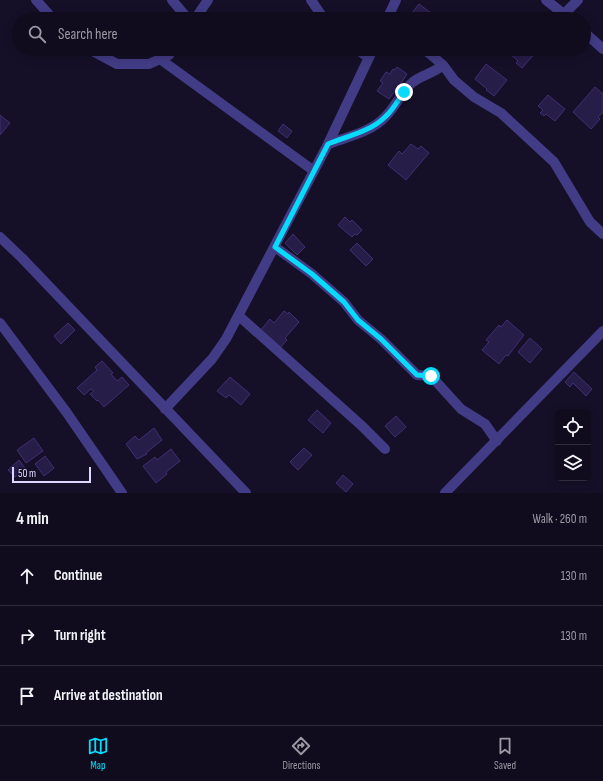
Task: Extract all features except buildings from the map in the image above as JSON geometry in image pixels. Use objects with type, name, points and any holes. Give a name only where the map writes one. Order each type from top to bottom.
[{"type":"street","points":[[36,0],[47,12]]},
{"type":"street","points":[[172,0],[182,12]]},
{"type":"street","points":[[200,12],[208,0]]},
{"type":"street","points":[[311,0],[319,12]]},
{"type":"street","points":[[390,12],[396,0]]},
{"type":"street","points":[[546,0],[562,12]]},
{"type":"street","points":[[570,12],[578,0]]},
{"type":"street","points":[[591,38],[603,49]]},
{"type":"street","points":[[102,56],[117,64],[149,64],[167,56]]},
{"type":"street","points":[[165,409],[212,359],[226,339],[328,144],[370,56]]},
{"type":"street","points":[[432,56],[443,65],[454,80],[474,97],[501,113],[554,162],[590,222],[603,234]]},
{"type":"street","points":[[160,59],[314,171]]},
{"type":"street","points":[[328,144],[367,130],[378,123],[386,117],[413,82],[438,70],[443,65]]},
{"type":"street","points":[[0,237],[22,258],[246,493]]},
{"type":"street","points":[[275,247],[312,274],[344,302],[358,320],[381,339],[417,375],[431,376],[461,409],[485,424],[497,441]]},
{"type":"street","points":[[239,316],[385,448]]},
{"type":"street","points":[[0,323],[67,413],[122,493]]},
{"type":"street","points":[[445,493],[603,330]]},
{"type":"route","points":[[404,92],[386,117],[378,123],[367,130],[328,144],[275,247],[312,274],[344,302],[358,320],[381,339],[417,375],[431,376]]}]
